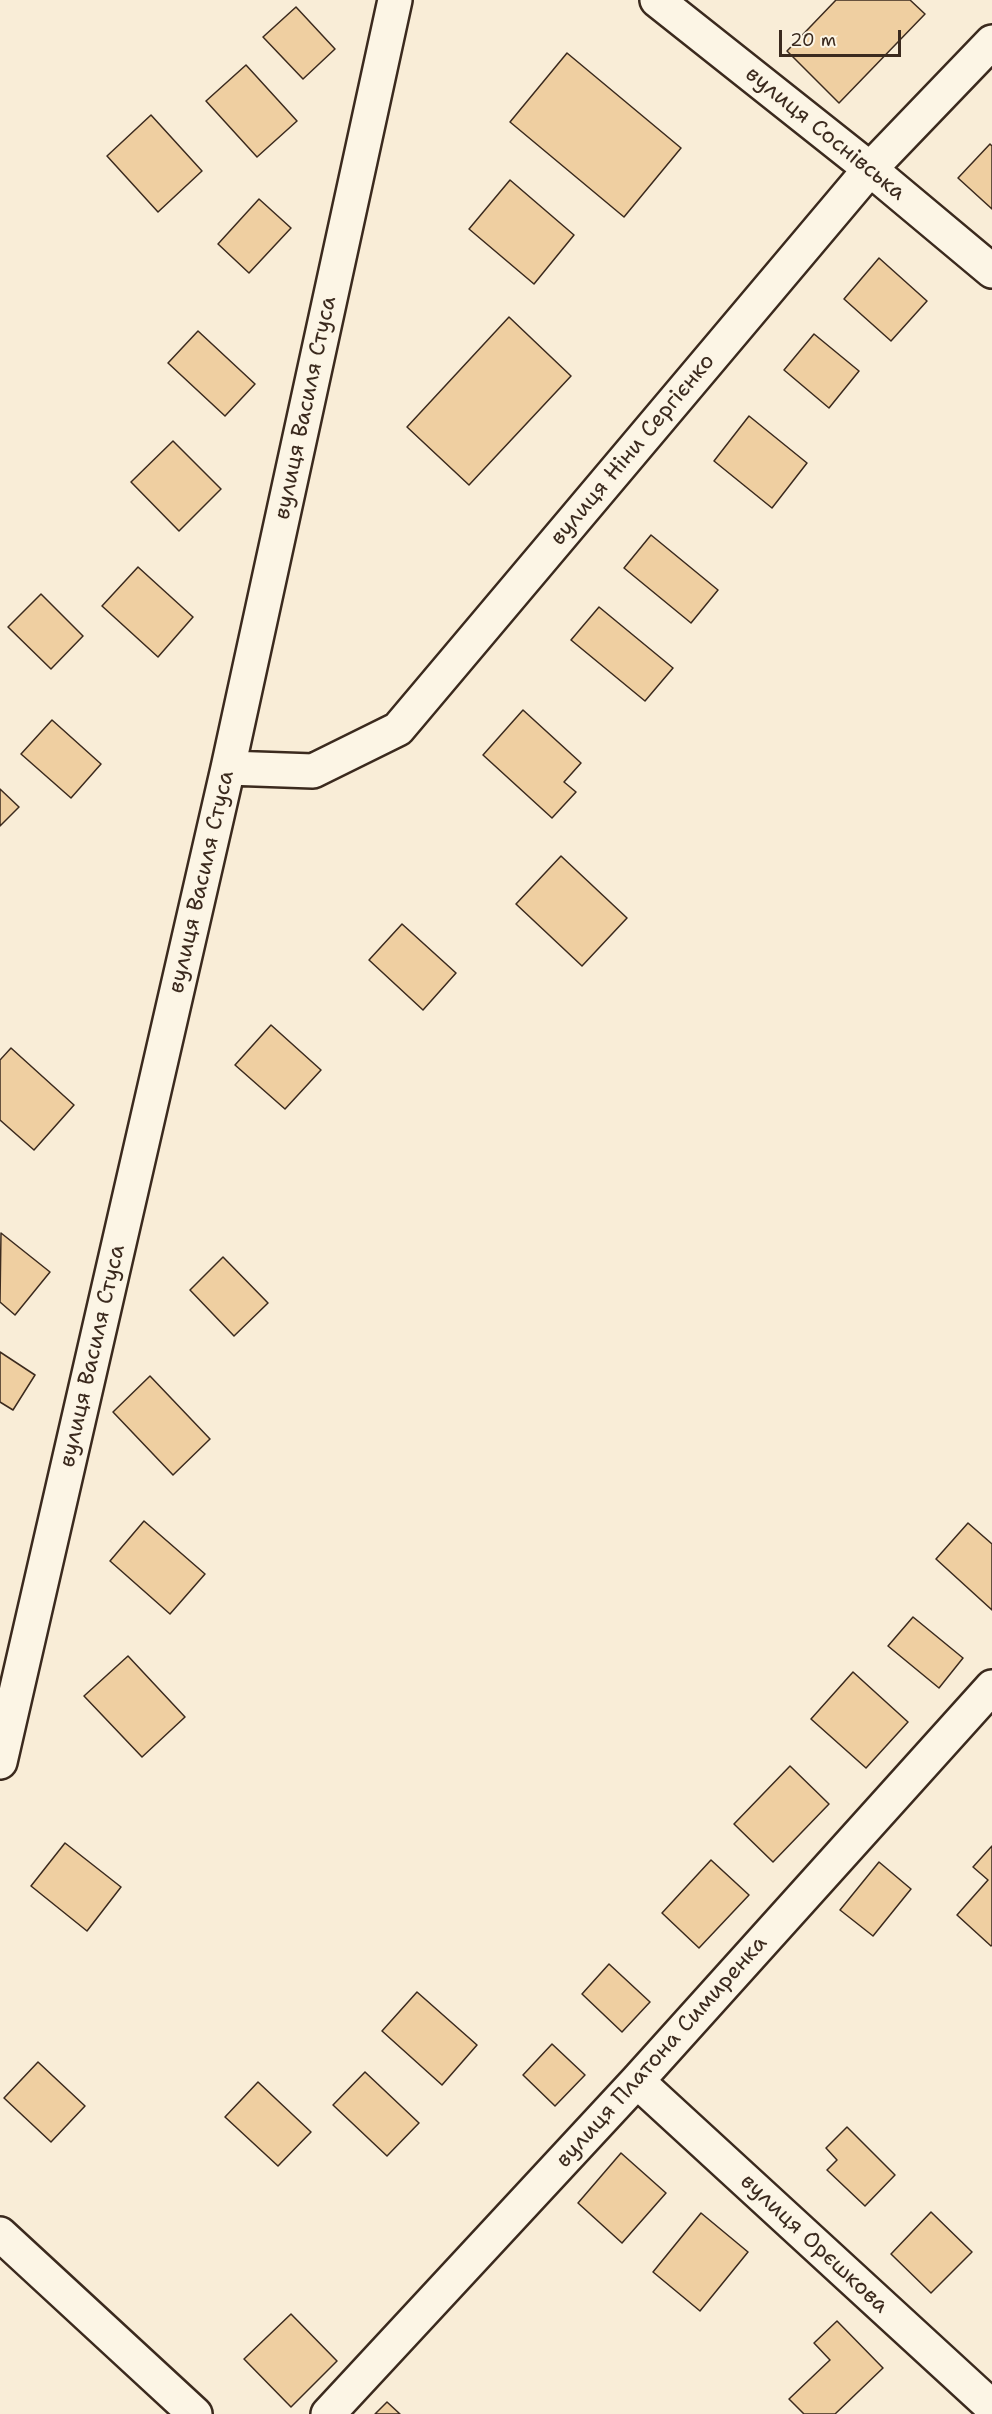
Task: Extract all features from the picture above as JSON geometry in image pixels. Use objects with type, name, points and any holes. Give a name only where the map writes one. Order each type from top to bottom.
[{"type":"street","name":"вулиця Василя Стуса","points":[[0,1762],[228,768],[395,0]]},
{"type":"street","name":"вулиця Соснівська","points":[[657,0],[870,169],[992,271]]},
{"type":"street","name":"вулиця Ніни Сергієнко","points":[[228,768],[313,771],[398,729],[870,169],[992,42]]},
{"type":"street","name":"вулиця Платона Симиренка","points":[[328,2414],[637,2081],[990,1694]]},
{"type":"street","name":"вулиця Орєшкова","points":[[637,2081],[992,2407]]},
{"type":"street","points":[[0,2234],[195,2414]]},
{"type":"building","points":[[836,0],[910,0],[925,14],[839,103],[787,51]]},
{"type":"building","points":[[296,7],[335,49],[303,79],[263,37]]},
{"type":"building","points":[[567,53],[681,148],[624,217],[510,122]]},
{"type":"building","points":[[246,65],[297,121],[257,157],[206,101]]},
{"type":"building","points":[[151,115],[202,171],[158,212],[107,156]]},
{"type":"building","points":[[990,144],[992,146],[992,209],[958,178]]},
{"type":"building","points":[[510,180],[574,235],[534,284],[469,229]]},
{"type":"building","points":[[259,199],[291,228],[249,273],[218,244]]},
{"type":"building","points":[[879,258],[927,301],[891,341],[844,299]]},
{"type":"building","points":[[509,317],[571,376],[469,485],[407,427]]},
{"type":"building","points":[[198,331],[255,384],[225,416],[168,363]]},
{"type":"building","points":[[814,334],[859,371],[829,408],[784,370]]},
{"type":"building","points":[[749,416],[807,463],[772,508],[714,461]]},
{"type":"building","points":[[173,441],[221,489],[179,531],[131,482]]},
{"type":"building","points":[[651,535],[718,590],[691,623],[624,568]]},
{"type":"building","points":[[138,567],[193,617],[158,657],[102,606]]},
{"type":"building","points":[[41,594],[83,636],[51,669],[8,627]]},
{"type":"building","points":[[599,607],[673,668],[645,701],[571,640]]},
{"type":"building","points":[[523,710],[581,763],[564,782],[576,792],[552,818],[483,755]]},
{"type":"building","points":[[52,720],[101,764],[71,798],[21,754]]},
{"type":"building","points":[[0,789],[19,807],[0,826]]},
{"type":"building","points":[[561,856],[627,918],[582,966],[516,904]]},
{"type":"building","points":[[402,924],[456,973],[423,1010],[369,960]]},
{"type":"building","points":[[271,1025],[321,1070],[285,1109],[235,1065]]},
{"type":"building","points":[[11,1048],[74,1105],[34,1150],[0,1120],[0,1060]]},
{"type":"building","points":[[1,1233],[50,1272],[15,1315],[0,1302]]},
{"type":"building","points":[[223,1257],[268,1303],[234,1336],[190,1290]]},
{"type":"building","points":[[0,1352],[35,1375],[13,1410],[0,1402]]},
{"type":"building","points":[[150,1376],[210,1439],[173,1475],[113,1412]]},
{"type":"building","points":[[144,1521],[205,1574],[170,1614],[110,1561]]},
{"type":"building","points":[[968,1523],[992,1544],[992,1610],[936,1559]]},
{"type":"building","points":[[913,1617],[963,1658],[939,1688],[888,1646]]},
{"type":"building","points":[[128,1656],[185,1717],[142,1757],[84,1696]]},
{"type":"building","points":[[853,1672],[908,1722],[866,1768],[811,1719]]},
{"type":"building","points":[[790,1766],[829,1804],[773,1862],[734,1824]]},
{"type":"building","points":[[65,1843],[121,1887],[87,1931],[31,1886]]},
{"type":"building","points":[[992,1846],[991,1946],[957,1915],[988,1880],[973,1867]]},
{"type":"building","points":[[711,1860],[749,1895],[699,1948],[662,1913]]},
{"type":"building","points":[[879,1862],[911,1889],[873,1936],[840,1910]]},
{"type":"building","points":[[609,1964],[650,2002],[622,2032],[582,1994]]},
{"type":"building","points":[[417,1992],[477,2045],[442,2085],[382,2031]]},
{"type":"building","points":[[552,2044],[585,2075],[555,2106],[523,2075]]},
{"type":"building","points":[[38,2062],[85,2106],[51,2142],[4,2098]]},
{"type":"building","points":[[365,2072],[419,2123],[387,2156],[333,2105]]},
{"type":"building","points":[[258,2082],[311,2132],[278,2166],[225,2117]]},
{"type":"building","points":[[847,2127],[895,2175],[865,2206],[827,2170],[837,2160],[826,2148]]},
{"type":"building","points":[[621,2153],[666,2193],[622,2243],[578,2203]]},
{"type":"building","points":[[931,2212],[972,2252],[931,2293],[891,2254]]},
{"type":"building","points":[[701,2213],[748,2252],[700,2311],[653,2272]]},
{"type":"building","points":[[291,2314],[337,2361],[291,2407],[244,2359]]},
{"type":"building","points":[[837,2321],[883,2368],[835,2414],[804,2414],[789,2399],[830,2360],[814,2343]]},
{"type":"building","points":[[387,2402],[400,2414],[375,2414]]}]
